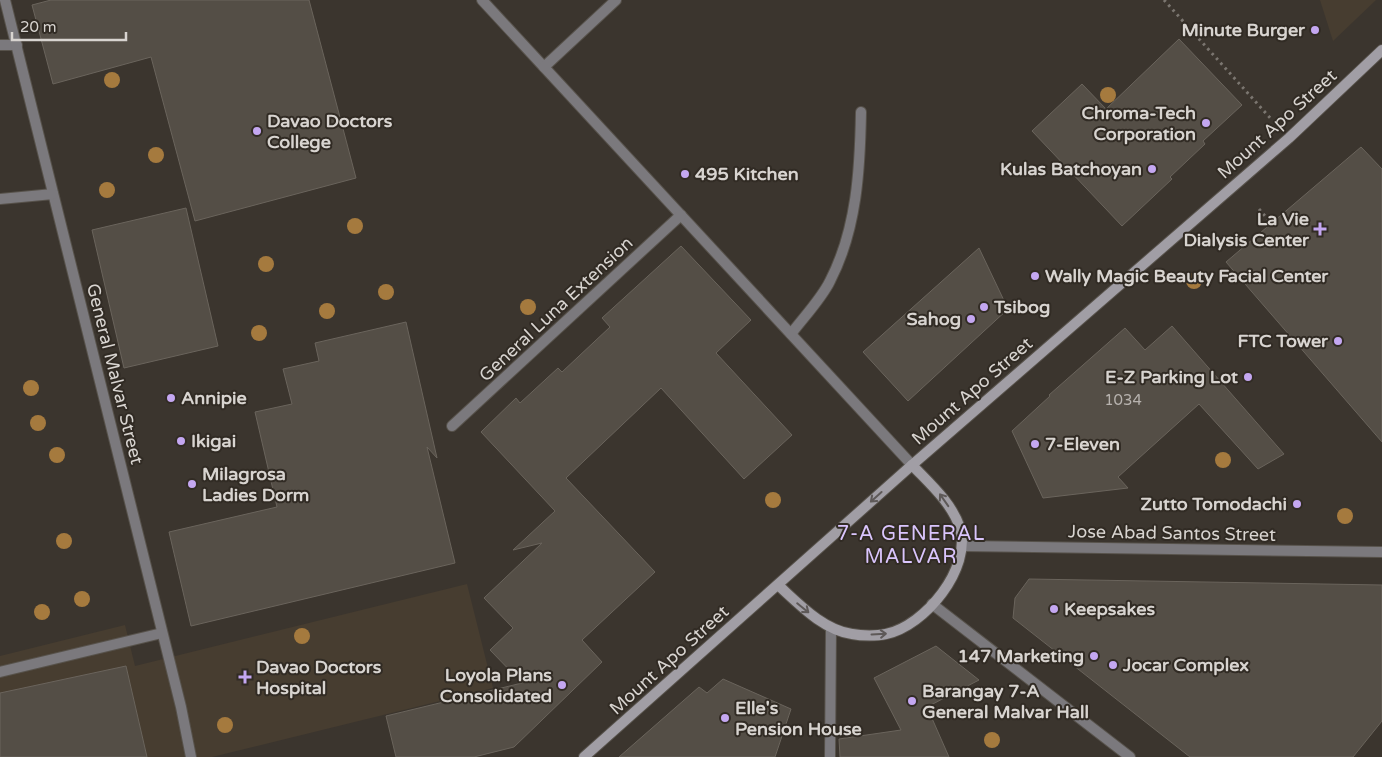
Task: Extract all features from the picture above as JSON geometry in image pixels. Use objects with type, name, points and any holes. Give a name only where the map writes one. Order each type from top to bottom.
[{"type":"street","name":"General Malvar Street","points":[[5,0],[181,707],[191,757]]},
{"type":"street","points":[[482,0],[938,492],[951,510],[960,529],[962,546],[958,568],[946,587],[916,620],[903,628],[886,634],[852,634],[832,628],[804,609],[778,585]]},
{"type":"street","points":[[544,67],[616,0]]},
{"type":"street","points":[[0,45],[17,45]]},
{"type":"street","name":"Mount Apo Street","points":[[584,757],[912,465],[1288,138],[1382,50]]},
{"type":"street","points":[[791,334],[830,283],[842,254],[859,183],[861,112]]},
{"type":"street","points":[[0,199],[53,194]]},
{"type":"street","name":"General Luna Extension","points":[[452,426],[681,215]]},
{"type":"street","name":"Jose Abad Santos Street","points":[[962,546],[1382,552]]},
{"type":"street","points":[[932,604],[1130,757]]},
{"type":"street","points":[[830,757],[832,628]]},
{"type":"street","points":[[0,672],[162,633]]},
{"type":"path","points":[[1164,0],[1288,138]]},
{"type":"path","points":[[1259,209],[1271,223]]},
{"type":"shaded area","points":[[1320,0],[1376,0],[1333,41]]},
{"type":"shaded area","name":"Davao Doctors Hospital","points":[[467,584],[493,688],[212,757],[0,757],[0,656],[125,625],[135,666]]},
{"type":"building","name":"Davao Doctors College","points":[[51,0],[309,0],[356,178],[195,221],[151,57],[53,84],[32,5]]},
{"type":"building","points":[[1179,39],[1242,105],[1203,141],[1205,144],[1170,177],[1172,179],[1122,226],[1032,131],[1082,84],[1106,109]]},
{"type":"building","name":"FTC Tower","points":[[1361,147],[1382,169],[1382,442],[1226,262]]},
{"type":"building","points":[[186,208],[218,346],[124,368],[92,230]]},
{"type":"building","points":[[681,246],[751,320],[716,353],[792,435],[744,479],[661,388],[566,478],[655,572],[582,640],[602,662],[514,747],[474,757],[396,757],[386,716],[522,683],[490,650],[513,628],[484,598],[542,543],[513,550],[555,511],[481,432],[516,398],[520,403],[558,368],[562,372],[610,327],[602,318]]},
{"type":"building","points":[[979,248],[1008,309],[908,401],[863,352]]},
{"type":"building","points":[[406,322],[437,458],[427,447],[455,563],[191,626],[169,532],[277,507],[255,412],[292,404],[283,369],[319,361],[315,343]]},
{"type":"building","points":[[1172,326],[1284,454],[1258,469],[1199,404],[1118,477],[1128,488],[1043,498],[1012,431],[1049,395],[1125,328],[1145,350]]},
{"type":"building","points":[[1029,579],[1382,585],[1382,721],[1353,757],[1190,757],[1013,618],[1015,598]]},
{"type":"building","points":[[936,646],[979,680],[927,707],[949,757],[840,757],[839,739],[901,730],[874,678]]},
{"type":"building","points":[[126,666],[147,757],[0,757],[0,693]]},
{"type":"building","name":"Elle's Pension House","points":[[723,679],[791,709],[775,757],[619,757],[699,687],[707,693]]},
{"type":"place","name":"Minute Burger","points":[[1315,30]]},
{"type":"place","name":"Chroma-Tech Corporation","points":[[1206,123]]},
{"type":"place","name":"Davao Doctors College","points":[[257,131]]},
{"type":"place","name":"Kulas Batchoyan","points":[[1152,169]]},
{"type":"place","name":"495 Kitchen","points":[[685,174]]},
{"type":"place","name":"La Vie Dialysis Center","points":[[1320,229]]},
{"type":"place","name":"Wally Magic Beauty Facial Center","points":[[1035,276]]},
{"type":"place","name":"Tsibog","points":[[984,307]]},
{"type":"place","name":"Sahog","points":[[971,319]]},
{"type":"place","name":"FTC Tower","points":[[1338,341]]},
{"type":"place","name":"E-Z Parking Lot","points":[[1248,377]]},
{"type":"place","name":"Annipie","points":[[171,398]]},
{"type":"place","name":"Ikigai","points":[[181,441]]},
{"type":"place","name":"7-Eleven","points":[[1035,444]]},
{"type":"place","name":"Milagrosa Ladies Dorm","points":[[192,484]]},
{"type":"place","name":"Zutto Tomodachi","points":[[1297,504]]},
{"type":"place","name":"Keepsakes","points":[[1054,609]]},
{"type":"place","name":"147 Marketing","points":[[1094,656]]},
{"type":"place","name":"Jocar Complex","points":[[1113,665]]},
{"type":"place","name":"Davao Doctors Hospital","points":[[245,677]]},
{"type":"place","name":"Loyola Plans Consolidated","points":[[562,685]]},
{"type":"place","name":"Barangay 7-A General Malvar Hall","points":[[912,701]]},
{"type":"place","name":"Elle's Pension House","points":[[725,718]]},
{"type":"district","name":"7-A GENERAL MALVAR","points":[[911,544]]}]
